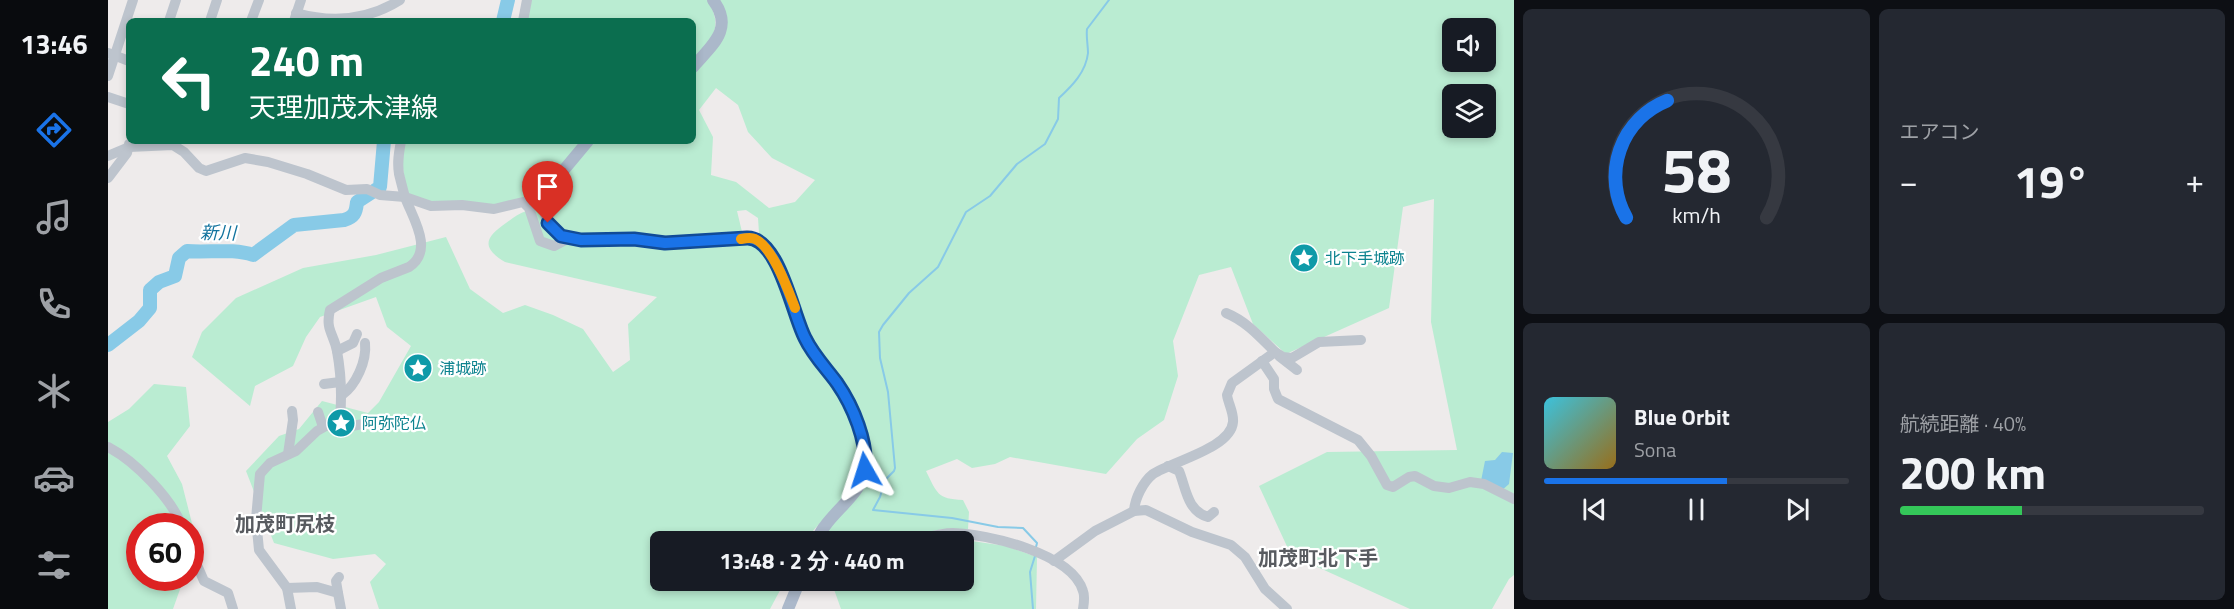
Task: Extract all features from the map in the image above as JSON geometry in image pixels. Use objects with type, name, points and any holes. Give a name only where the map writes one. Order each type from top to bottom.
[{"type":"main road","points":[[696,64],[722,30],[722,18],[713,0]]},
{"type":"main road","points":[[586,144],[557,179],[546,201],[548,223],[556,233],[567,239],[591,241],[634,239],[665,243],[752,238],[767,249],[790,295],[803,335],[844,395],[860,431],[865,450],[865,470],[860,486],[822,531]]},
{"type":"main road","points":[[788,609],[795,591]]},
{"type":"street","points":[[126,18],[133,0]]},
{"type":"street","points":[[170,18],[176,0]]},
{"type":"street","points":[[211,18],[217,0]]},
{"type":"street","points":[[252,18],[259,0]]},
{"type":"street","points":[[301,0],[295,17],[316,18]]},
{"type":"street","points":[[352,18],[378,11],[400,0]]},
{"type":"street","points":[[524,18],[527,0]]},
{"type":"street","points":[[108,76],[112,55],[126,18]]},
{"type":"street","points":[[108,97],[126,103]]},
{"type":"street","points":[[108,178],[127,153],[129,144]]},
{"type":"street","points":[[108,156],[129,144],[173,146],[184,152],[199,168],[206,171],[245,158],[268,162],[307,174],[346,190],[367,189],[380,195],[405,197],[431,206],[462,205],[487,209],[523,202],[529,208],[540,241],[554,246],[567,239]]},
{"type":"street","points":[[291,609],[287,588],[259,550],[256,519],[260,474],[270,464],[304,445],[325,426],[340,418],[342,395],[337,351],[327,321],[330,310],[381,278],[414,264],[419,253],[421,237],[418,223],[405,197],[399,172],[400,144]]},
{"type":"street","points":[[1226,313],[1238,318],[1297,370]]},
{"type":"street","points":[[337,351],[353,343],[357,333]]},
{"type":"street","points":[[1275,352],[1283,357],[1292,358],[1319,342],[1361,340]]},
{"type":"street","points":[[342,395],[350,389],[360,370],[366,355],[365,343]]},
{"type":"street","points":[[1134,511],[1147,479],[1168,466],[1223,440],[1232,429],[1234,419],[1227,395],[1232,383],[1275,352]]},
{"type":"street","points":[[1262,361],[1274,379],[1274,389],[1278,399],[1358,440],[1371,456],[1387,485],[1393,487],[1415,476],[1434,486],[1449,488],[1470,482],[1484,484],[1514,499]]},
{"type":"street","points":[[324,384],[340,382]]},
{"type":"street","points":[[288,454],[293,420],[292,411]]},
{"type":"street","points":[[318,412],[325,426]]},
{"type":"street","points":[[325,426],[344,427],[364,424]]},
{"type":"street","points":[[108,447],[122,454],[160,492],[176,513]]},
{"type":"street","points":[[1168,466],[1179,471],[1186,495],[1193,507],[1201,515],[1208,517],[1214,512]]},
{"type":"street","points":[[1054,561],[1095,531],[1134,511],[1146,510],[1192,532],[1231,544],[1245,557],[1265,589],[1287,609]]},
{"type":"street","points":[[974,536],[1025,546],[1054,561],[1080,584],[1084,597],[1083,609]]},
{"type":"street","points":[[339,577],[336,581],[340,609]]},
{"type":"street","points":[[204,581],[228,593],[233,609]]},
{"type":"street","points":[[287,588],[317,587],[338,593]]},
{"type":"green space","points":[[530,0],[708,0],[713,10],[715,26],[714,33],[696,57],[696,18],[526,18]]},
{"type":"green space","points":[[718,0],[1514,0],[1514,575],[1509,579],[1492,609],[1410,609],[1291,555],[1259,486],[1327,452],[1457,450],[1431,322],[1434,199],[1403,207],[1389,308],[1286,354],[1253,324],[1231,267],[1199,275],[1173,341],[1178,376],[1164,420],[1137,439],[1106,474],[1010,457],[995,464],[972,468],[957,459],[926,471],[939,493],[948,498],[963,500],[969,512],[968,529],[826,531],[865,487],[870,452],[811,345],[759,233],[758,218],[746,210],[737,211],[743,236],[665,241],[561,232],[551,215],[551,206],[557,190],[592,144],[696,144],[696,70],[719,45]],"holes":[[[716,88],[738,105],[748,132],[772,158],[815,180],[795,202],[769,208],[736,182],[711,175],[713,137],[699,110]]]},
{"type":"green space","points":[[399,144],[581,144],[544,192],[542,198],[545,225],[559,240],[751,241],[764,250],[824,360],[852,424],[859,450],[860,470],[857,481],[844,499],[813,531],[650,531],[650,591],[780,591],[770,609],[379,609],[370,582],[386,564],[375,554],[333,559],[274,543],[246,471],[279,436],[299,429],[322,401],[368,413],[379,402],[411,346],[387,327],[376,297],[320,317],[306,337],[293,366],[255,386],[250,406],[192,357],[202,332],[236,298],[303,268],[376,255],[446,237],[470,289],[503,313],[525,305],[583,329],[613,372],[630,360],[628,324],[657,297],[505,262],[497,257],[489,247],[490,238],[499,228],[527,211],[530,206],[431,204],[407,196]]},
{"type":"green space","points":[[154,384],[186,387],[190,426],[167,456],[182,484],[189,513],[126,513],[126,591],[179,591],[173,609],[108,609],[108,422],[129,409]]},
{"type":"green space","points":[[974,541],[1006,546],[1037,557],[1036,609],[841,609],[835,591],[974,591]]},
{"type":"water","points":[[1502,452],[1513,453],[1509,484],[1501,491],[1481,481],[1485,461],[1495,460]]},
{"type":"waterway","name":"新川","points":[[504,18],[508,0]]},
{"type":"waterway","points":[[1036,547],[1037,543],[1023,528],[998,527],[952,518],[873,510],[885,480],[895,468],[888,392],[880,358],[879,332],[909,293],[938,267],[966,212],[990,196],[1017,164],[1045,144],[1058,119],[1059,98],[1073,83],[1087,60],[1087,29],[1109,0]]},
{"type":"waterway","name":"新川","points":[[108,345],[139,321],[150,308],[150,290],[159,282],[175,276],[179,258],[187,251],[229,251],[253,255],[294,225],[344,220],[352,216],[357,202],[380,187],[384,144]]},
{"type":"waterway","points":[[1033,609],[1030,572],[1035,556]]},
{"type":"slow traffic","points":[[741,239],[758,240],[767,249],[783,278],[795,308]]},
{"type":"place","name":"北下手城跡","points":[[1304,258]]},
{"type":"place","name":"浦城跡","points":[[418,368]]},
{"type":"place","name":"阿弥陀仏","points":[[341,423]]},
{"type":"district","name":"加茂町尻枝","points":[[285,524]]},
{"type":"district","name":"加茂町北下手","points":[[1318,558]]},
{"type":"route","points":[[548,223],[556,233],[567,239],[591,241],[634,239],[665,243],[747,238],[758,240],[767,249],[783,278],[807,343],[844,395],[860,431],[865,450],[865,470]]}]
